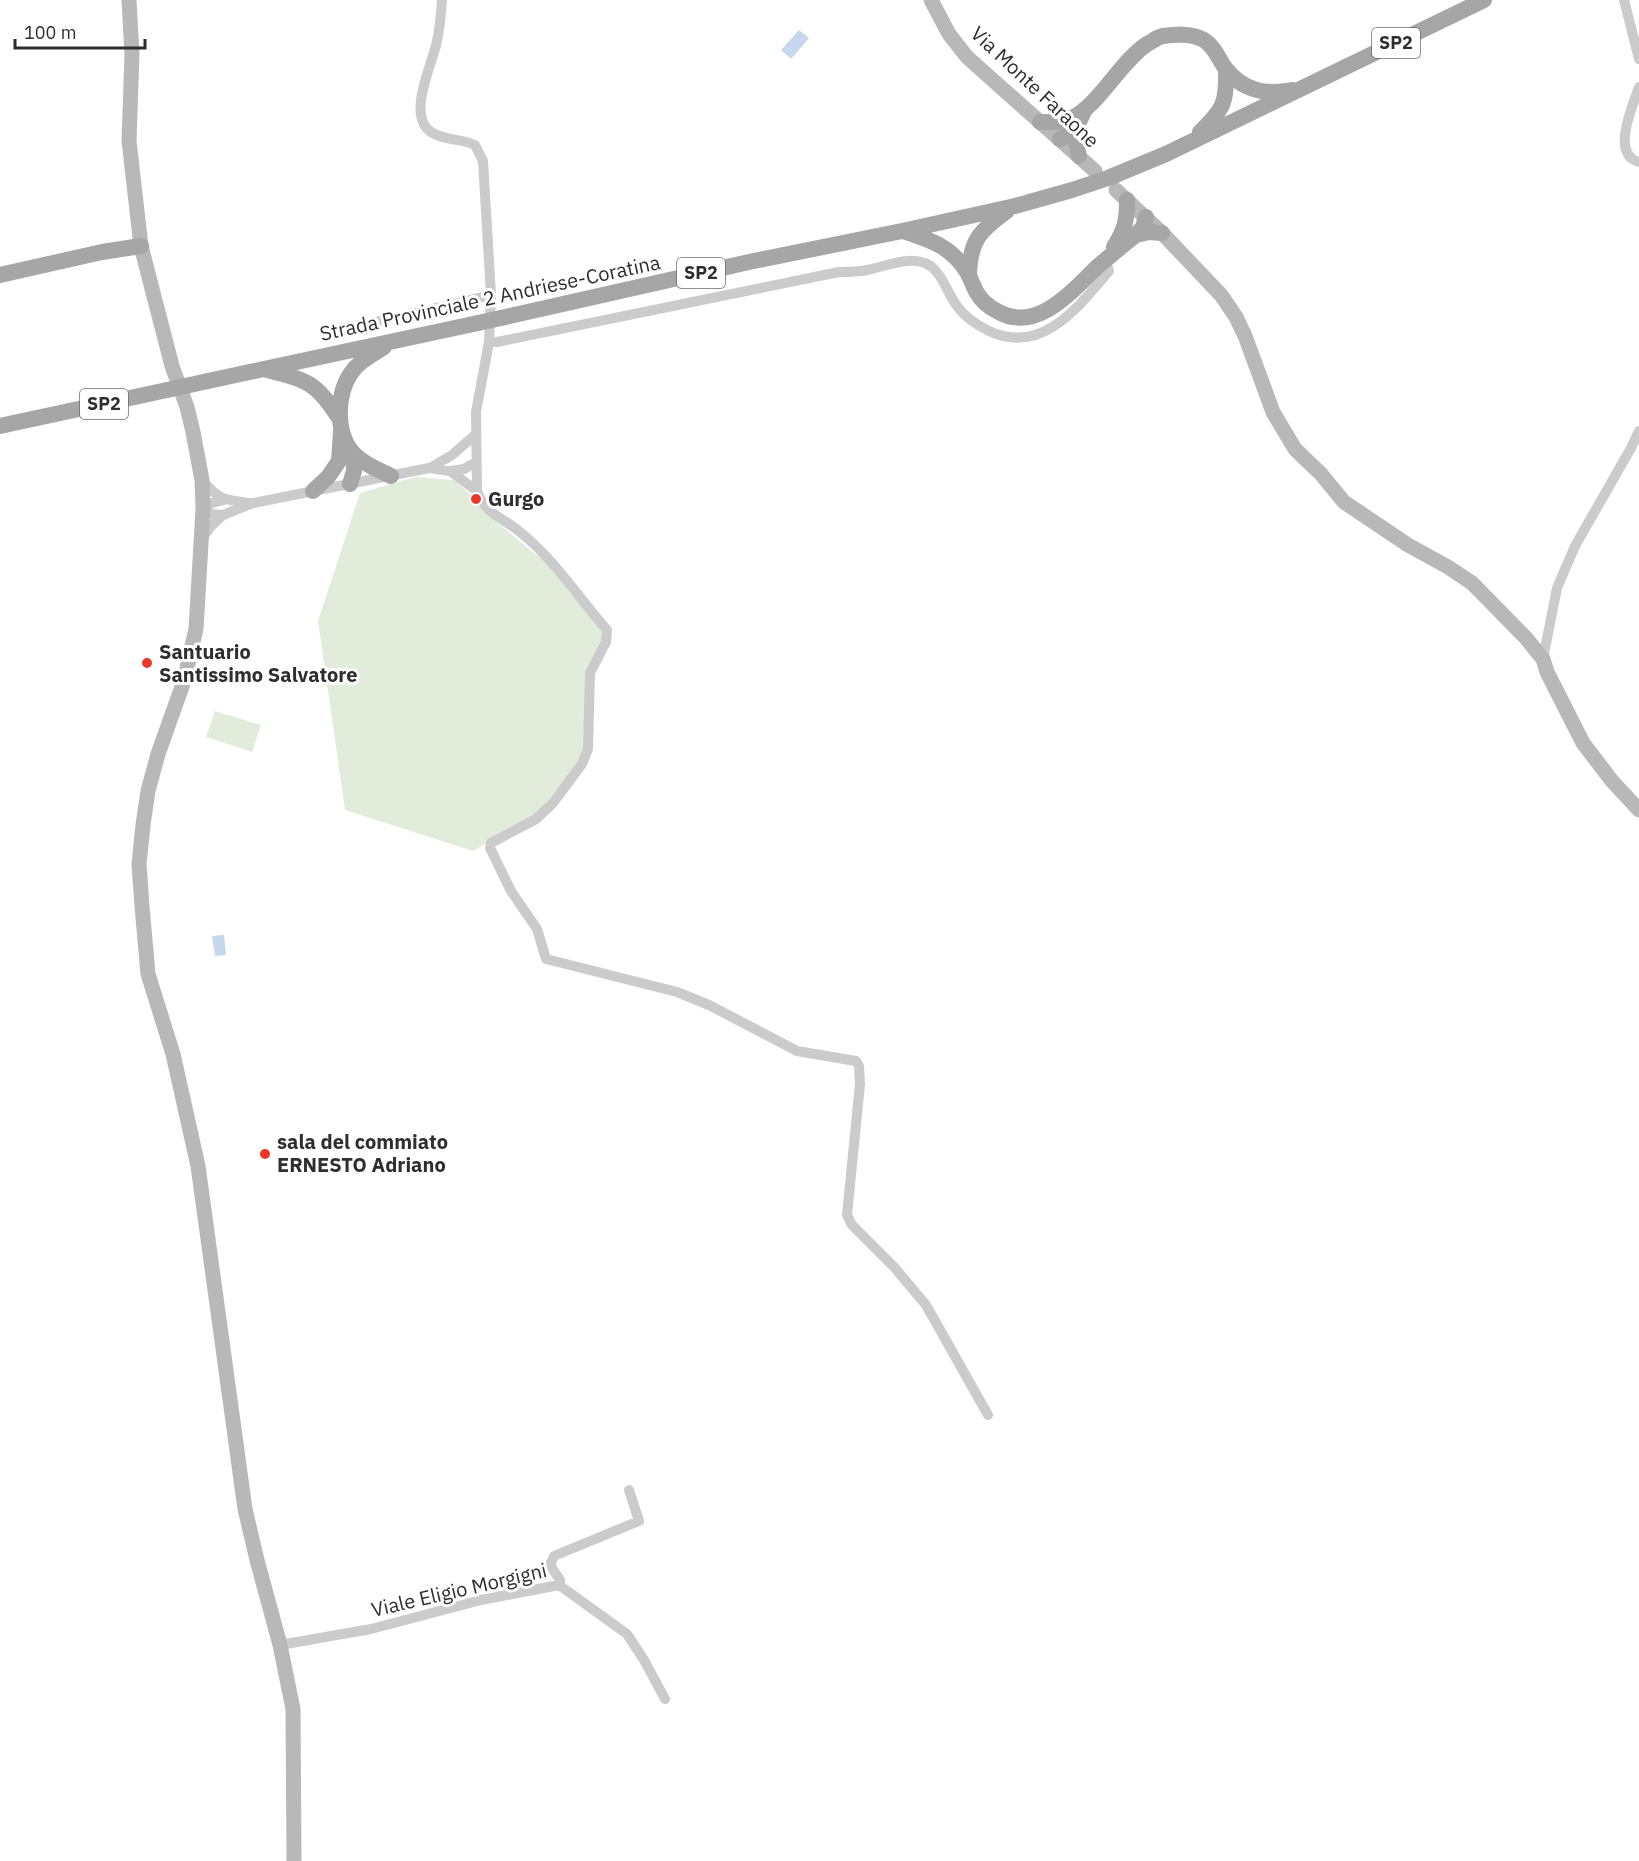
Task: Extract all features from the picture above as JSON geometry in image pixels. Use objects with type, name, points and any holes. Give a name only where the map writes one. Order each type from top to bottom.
[{"type":"main road","points":[[129,0],[132,54],[129,141],[141,246],[171,366],[187,407],[198,454],[203,509],[196,629],[184,681],[158,754],[148,791],[139,864],[148,974],[173,1054],[198,1166],[245,1509],[256,1560],[280,1644],[293,1708],[294,1861]]},
{"type":"main road","name":"Via Monte Faraone","points":[[931,0],[949,34],[967,57],[1095,171]]},
{"type":"main road","name":"Strada Provinciale 2 Andriese-Coratina","points":[[0,426],[749,262],[902,231],[1015,206],[1072,190],[1108,178],[1189,143],[1484,0]]},
{"type":"main road","points":[[1060,139],[1068,136],[1078,118],[1141,48],[1160,36],[1186,34],[1205,40],[1226,69],[1241,84],[1259,92],[1277,93],[1308,87]]},
{"type":"main road","points":[[1189,143],[1221,110],[1227,93],[1226,69]]},
{"type":"main road","points":[[1040,122],[1078,118]]},
{"type":"main road","points":[[1078,118],[1076,143],[1079,156]]},
{"type":"main road","points":[[1121,195],[1162,232],[1221,295],[1236,317],[1273,412],[1294,449],[1321,474],[1344,501],[1408,545],[1448,567],[1472,584],[1526,638],[1543,659],[1547,672],[1583,743],[1612,781],[1639,810]]},
{"type":"main road","points":[[1121,195],[1130,233]]},
{"type":"main road","points":[[969,275],[969,256],[975,240],[985,227],[1015,206]]},
{"type":"main road","points":[[902,231],[935,241],[951,253],[969,275],[977,294],[990,307],[1005,316],[1026,318],[1043,313],[1060,302],[1130,233],[1143,227],[1146,217]]},
{"type":"main road","points":[[1130,233],[1162,232]]},
{"type":"main road","points":[[0,276],[102,252],[141,246]]},
{"type":"main road","points":[[350,484],[354,471],[346,458],[340,424],[343,389],[352,372],[364,360],[395,341]]},
{"type":"main road","points":[[264,369],[298,377],[313,384],[325,395],[340,424]]},
{"type":"main road","points":[[0,414],[41,417]]},
{"type":"main road","points":[[346,458],[391,476]]},
{"type":"main road","points":[[313,491],[346,458]]},
{"type":"street","points":[[442,0],[438,38],[423,86],[422,120],[425,127],[432,133],[475,145],[483,161],[491,296],[489,342],[476,412],[477,491],[481,503],[487,510],[519,531],[557,567],[607,630],[606,642],[590,673],[588,748],[582,764],[553,804],[536,819],[491,843],[490,848],[511,891],[537,929],[546,959],[677,992],[709,1005],[797,1051],[856,1061],[859,1066],[860,1084],[847,1215],[852,1225],[895,1268],[926,1305],[988,1415]]},
{"type":"street","points":[[1624,0],[1639,59]]},
{"type":"street","points":[[1639,87],[1624,132],[1628,154],[1634,161],[1639,162]]},
{"type":"street","points":[[489,342],[839,272],[864,271],[918,260],[929,264],[937,272],[958,308],[976,325],[999,336],[1023,338],[1050,330],[1071,314],[1109,271],[1105,260]]},
{"type":"street","points":[[345,329],[491,296]]},
{"type":"street","points":[[1543,659],[1557,588],[1575,546],[1639,431]]},
{"type":"street","points":[[202,537],[223,515],[253,503],[429,468],[452,455],[475,435]]},
{"type":"street","points":[[452,455],[465,457],[475,464]]},
{"type":"street","points":[[429,468],[450,471],[464,469],[475,464]]},
{"type":"street","points":[[450,471],[477,491]]},
{"type":"street","points":[[202,480],[224,500]]},
{"type":"street","points":[[223,515],[212,514],[203,509],[212,503],[224,500],[253,503]]},
{"type":"street","points":[[559,1585],[560,1580],[550,1565],[554,1556],[639,1521],[629,1490]]},
{"type":"street","name":"Viale Eligio Morgigni","points":[[280,1644],[371,1629],[481,1600],[559,1585],[627,1634],[665,1699]]},
{"type":"green space","name":"Gurgo","points":[[415,477],[454,480],[476,499],[483,511],[556,571],[603,631],[602,642],[586,674],[584,748],[580,762],[536,815],[473,851],[345,810],[318,621],[360,493]]},
{"type":"green space","points":[[215,711],[261,725],[252,752],[206,737]]},
{"type":"water","points":[[799,30],[809,38],[791,59],[781,50]]},
{"type":"water","points":[[224,935],[226,955],[215,956],[212,936]]},
{"type":"place","name":"Gurgo","points":[[476,499]]},
{"type":"place","name":"Santuario Santissimo Salvatore","points":[[147,663]]},
{"type":"place","name":"sala del commiato ERNESTO Adriano","points":[[265,1154]]}]
